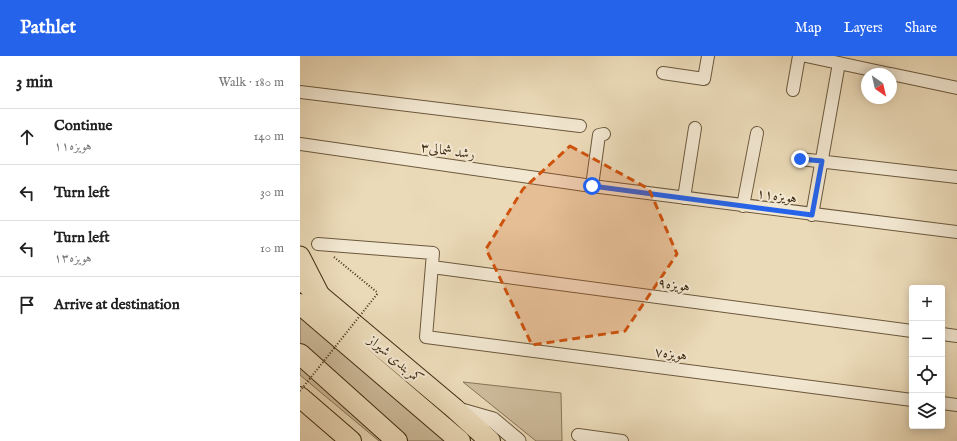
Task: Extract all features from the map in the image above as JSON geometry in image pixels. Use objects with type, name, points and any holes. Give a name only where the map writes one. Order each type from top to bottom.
[{"type":"highway","name":"کمربندی شیراز","points":[[300,279],[455,409],[490,441]]},
{"type":"highway","points":[[300,304],[460,441]]},
{"type":"highway","points":[[300,354],[397,441]]},
{"type":"highway","points":[[300,397],[351,441]]},
{"type":"main road","points":[[300,256],[322,298]]},
{"type":"street","points":[[664,73],[704,79],[708,56]]},
{"type":"street","points":[[793,90],[799,56]]},
{"type":"street","points":[[806,56],[862,68]]},
{"type":"street","points":[[812,215],[839,63]]},
{"type":"street","points":[[897,75],[957,88]]},
{"type":"street","points":[[300,92],[580,126]]},
{"type":"street","points":[[684,198],[695,128]]},
{"type":"street","points":[[743,206],[758,133]]},
{"type":"street","points":[[592,186],[599,135],[604,134]]},
{"type":"street","name":"رشد شمالی۳","points":[[300,144],[592,186]]},
{"type":"street","points":[[800,159],[957,177]]},
{"type":"street","name":"هویزه۱۱","points":[[592,186],[812,215],[957,232]]},
{"type":"street","points":[[318,244],[433,253],[432,267]]},
{"type":"street","name":"هویزه۹","points":[[432,267],[909,330]]},
{"type":"street","name":"هویزه۷","points":[[432,267],[426,337],[909,400]]},
{"type":"street","points":[[945,334],[957,336]]},
{"type":"street","points":[[945,404],[957,405]]},
{"type":"street","points":[[455,409],[493,420],[518,441]]},
{"type":"street","points":[[578,435],[597,439],[622,441]]},
{"type":"path","points":[[300,391],[378,293],[318,244]]},
{"type":"highlighted area","points":[[570,146],[649,189],[677,254],[625,331],[532,345],[486,249],[523,189]]},
{"type":"shaded area","points":[[300,295],[466,441],[379,441],[300,375]]},
{"type":"shaded area","points":[[463,382],[561,393],[562,441],[536,441]]},
{"type":"route","points":[[592,186],[812,215],[822,161],[800,159]]}]
